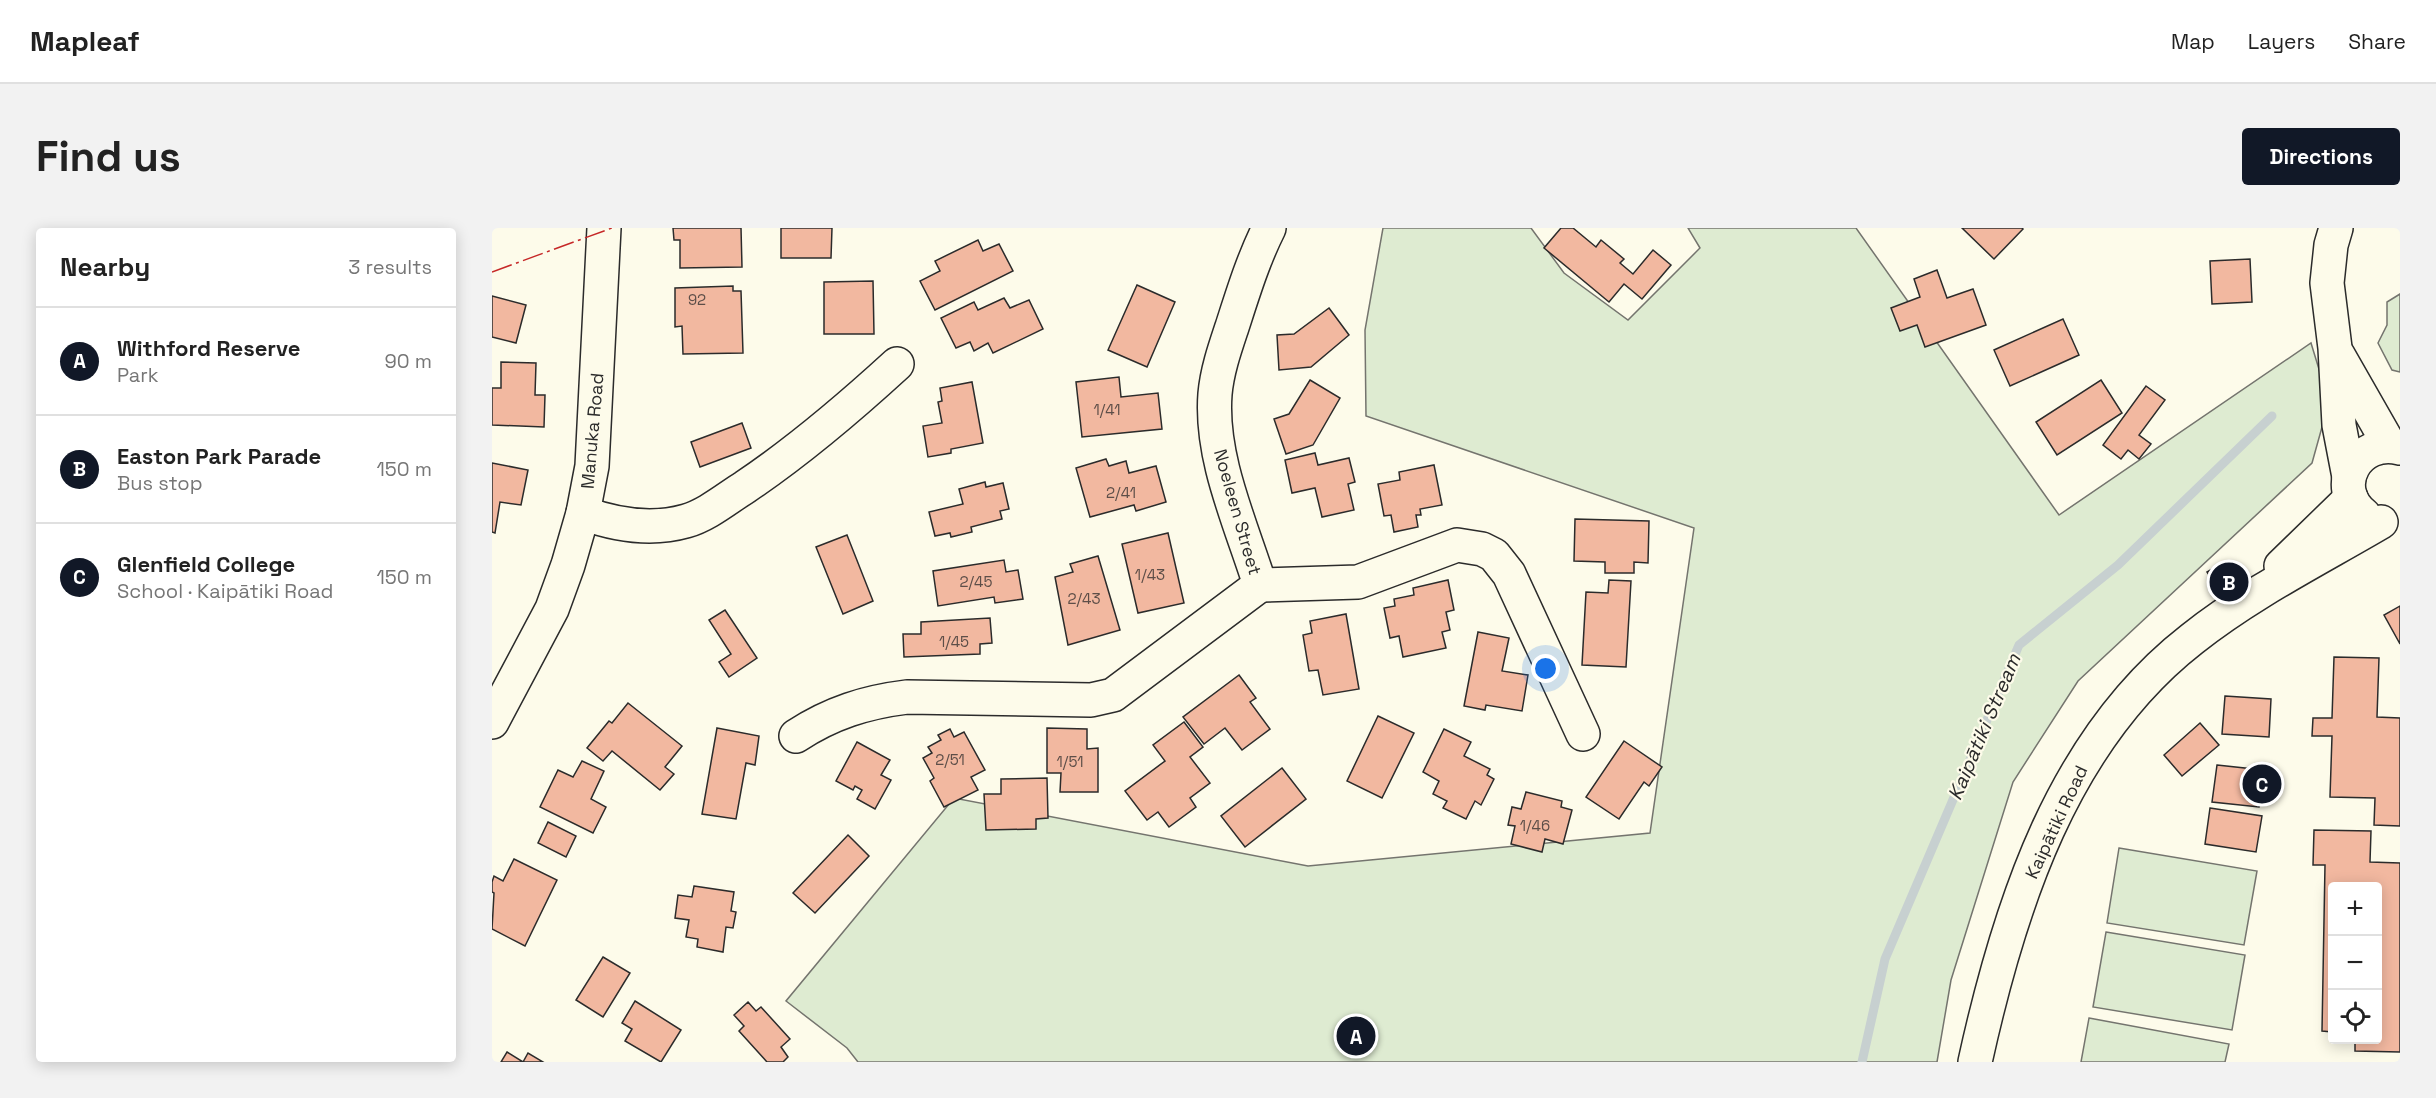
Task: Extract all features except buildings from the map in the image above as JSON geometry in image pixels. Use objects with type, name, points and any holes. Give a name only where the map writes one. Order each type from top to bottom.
[{"type":"street","name":"Manuka Road","points":[[492,722],[552,609],[583,513],[592,466],[604,228]]},
{"type":"street","name":"Noeleen Street","points":[[796,736],[828,717],[858,705],[882,700],[907,697],[1090,700],[1113,695],[1260,585],[1224,471],[1215,415],[1215,393],[1220,365],[1248,278],[1269,228]]},
{"type":"street","points":[[2336,228],[2331,245],[2327,283],[2335,348],[2339,425],[2350,488],[2358,510],[2368,518],[2390,521]]},
{"type":"street","points":[[2335,348],[2395,447]]},
{"type":"street","points":[[583,513],[604,520],[647,526],[687,521],[703,514],[790,457],[845,412],[897,364]]},
{"type":"street","name":"Kaipātiki Road","points":[[2241,605],[2350,488],[2360,457],[2379,446],[2395,447]]},
{"type":"street","name":"Kaipātiki Road","points":[[1975,1062],[1992,985],[2034,861],[2071,782],[2099,738],[2134,693],[2192,639],[2241,605],[2390,521]]},
{"type":"street","points":[[1260,585],[1358,582],[1372,579],[1456,545],[1482,549],[1494,555],[1509,574],[1583,734]]},
{"type":"green space","points":[[1383,228],[1531,228],[1564,273],[1628,320],[1700,248],[1688,228],[1856,228],[2059,515],[2311,343],[2329,402],[2312,463],[2078,681],[2013,782],[1951,980],[1937,1062],[858,1062],[847,1048],[786,1001],[954,798],[1308,866],[1650,833],[1694,528],[1366,416],[1365,330]]},
{"type":"green space","points":[[2400,294],[2400,372],[2392,370],[2378,343],[2387,325],[2387,302]]},
{"type":"green space","points":[[2119,848],[2257,871],[2244,945],[2107,923]]},
{"type":"green space","points":[[2106,932],[2245,955],[2232,1030],[2093,1007]]},
{"type":"green space","points":[[2089,1018],[2229,1044],[2225,1062],[2081,1062]]},
{"type":"waterway","name":"Kaipātiki Stream","points":[[1862,1062],[1885,959],[2019,645],[2118,565],[2272,416]]},
{"type":"power","points":[[492,272],[612,228]]},
{"type":"place","name":"Easton Park Parade","points":[[2229,582]]},
{"type":"place","name":"Glenfield College","points":[[2262,784]]},
{"type":"place","name":"Withford Reserve","points":[[1356,1036]]}]
